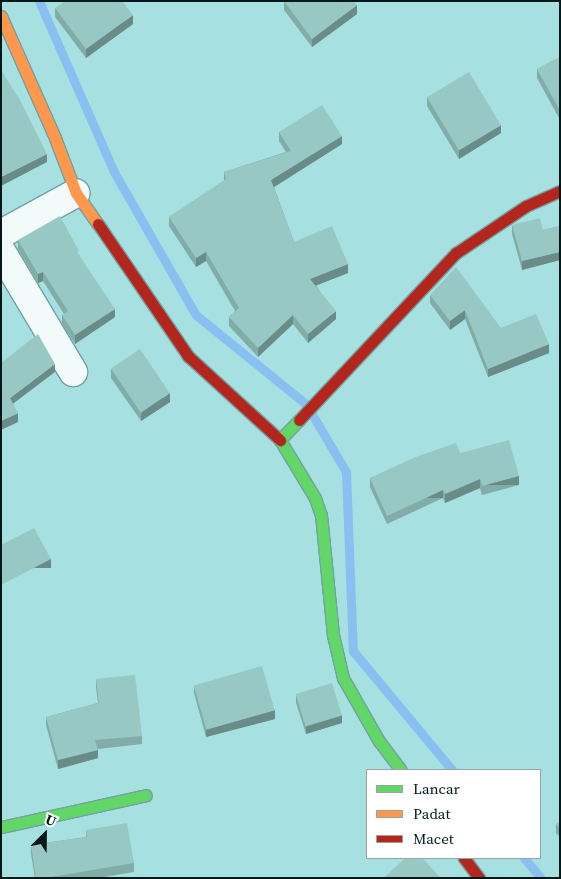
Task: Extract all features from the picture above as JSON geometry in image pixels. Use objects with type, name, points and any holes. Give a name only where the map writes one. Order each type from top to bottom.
[{"type":"street","points":[[1,16],[55,138],[76,193],[188,356],[284,437],[322,514],[333,635],[343,678],[380,741],[400,769]]},
{"type":"street","points":[[284,437],[456,253],[526,206],[560,191]]},
{"type":"street","points":[[1,234],[76,193]]},
{"type":"street","points":[[1,251],[73,372]]},
{"type":"street","points":[[1,827],[146,795]]},
{"type":"street","points":[[465,859],[479,878]]},
{"type":"building","points":[[65,1],[122,1],[133,15],[86,49],[55,8]]},
{"type":"building","points":[[284,1],[354,1],[357,5],[312,39]]},
{"type":"building","points":[[560,57],[560,109],[559,109],[537,69]]},
{"type":"building","points":[[1,70],[20,100],[47,154],[1,177]]},
{"type":"building","points":[[469,72],[501,125],[459,150],[427,97]]},
{"type":"building","points":[[322,105],[342,136],[271,180],[294,242],[332,226],[348,264],[310,279],[336,311],[308,334],[293,315],[258,348],[229,317],[239,308],[206,252],[196,258],[169,217],[226,179],[224,172],[291,151],[279,132]]},
{"type":"building","points":[[60,216],[79,251],[77,252],[115,309],[75,335],[62,315],[68,311],[43,272],[38,274],[18,240]]},
{"type":"building","points":[[540,218],[543,230],[560,226],[560,252],[522,261],[512,225]]},
{"type":"building","points":[[456,267],[501,328],[536,314],[549,344],[488,369],[465,310],[450,321],[430,295]]},
{"type":"building","points":[[38,334],[55,364],[10,398],[18,413],[1,421],[1,363]]},
{"type":"building","points":[[140,349],[170,393],[141,413],[111,369]]},
{"type":"building","points":[[509,440],[519,476],[482,486],[480,479],[445,494],[443,490],[387,516],[370,478],[413,458],[456,443],[460,453]]},
{"type":"building","points":[[34,528],[51,559],[1,585],[1,545]]},
{"type":"building","points":[[262,666],[275,710],[206,730],[194,686]]},
{"type":"building","points":[[135,675],[142,736],[95,740],[98,750],[58,760],[46,717],[99,703],[96,679]]},
{"type":"building","points":[[332,683],[342,716],[306,727],[296,694]]},
{"type":"building","points":[[127,823],[134,863],[46,878],[36,878],[31,845],[87,837],[86,830]]},
{"type":"building","points":[[404,859],[423,859],[441,878],[384,878]]},
{"type":"waterway","points":[[39,1],[114,172],[196,315],[306,404],[346,472],[353,651],[451,769]]},
{"type":"waterway","points":[[525,859],[541,878]]},
{"type":"traffic: fast","points":[[299,420],[280,440],[315,498],[321,515],[333,635],[343,678],[379,741],[400,769]]},
{"type":"traffic: fast","points":[[1,827],[146,795]]},
{"type":"traffic: slow","points":[[1,16],[55,138],[76,193],[98,224]]},
{"type":"traffic: jam","points":[[299,420],[456,253],[526,206],[560,191]]},
{"type":"traffic: jam","points":[[98,224],[188,356],[280,440]]},
{"type":"traffic: jam","points":[[465,859],[479,878]]}]
